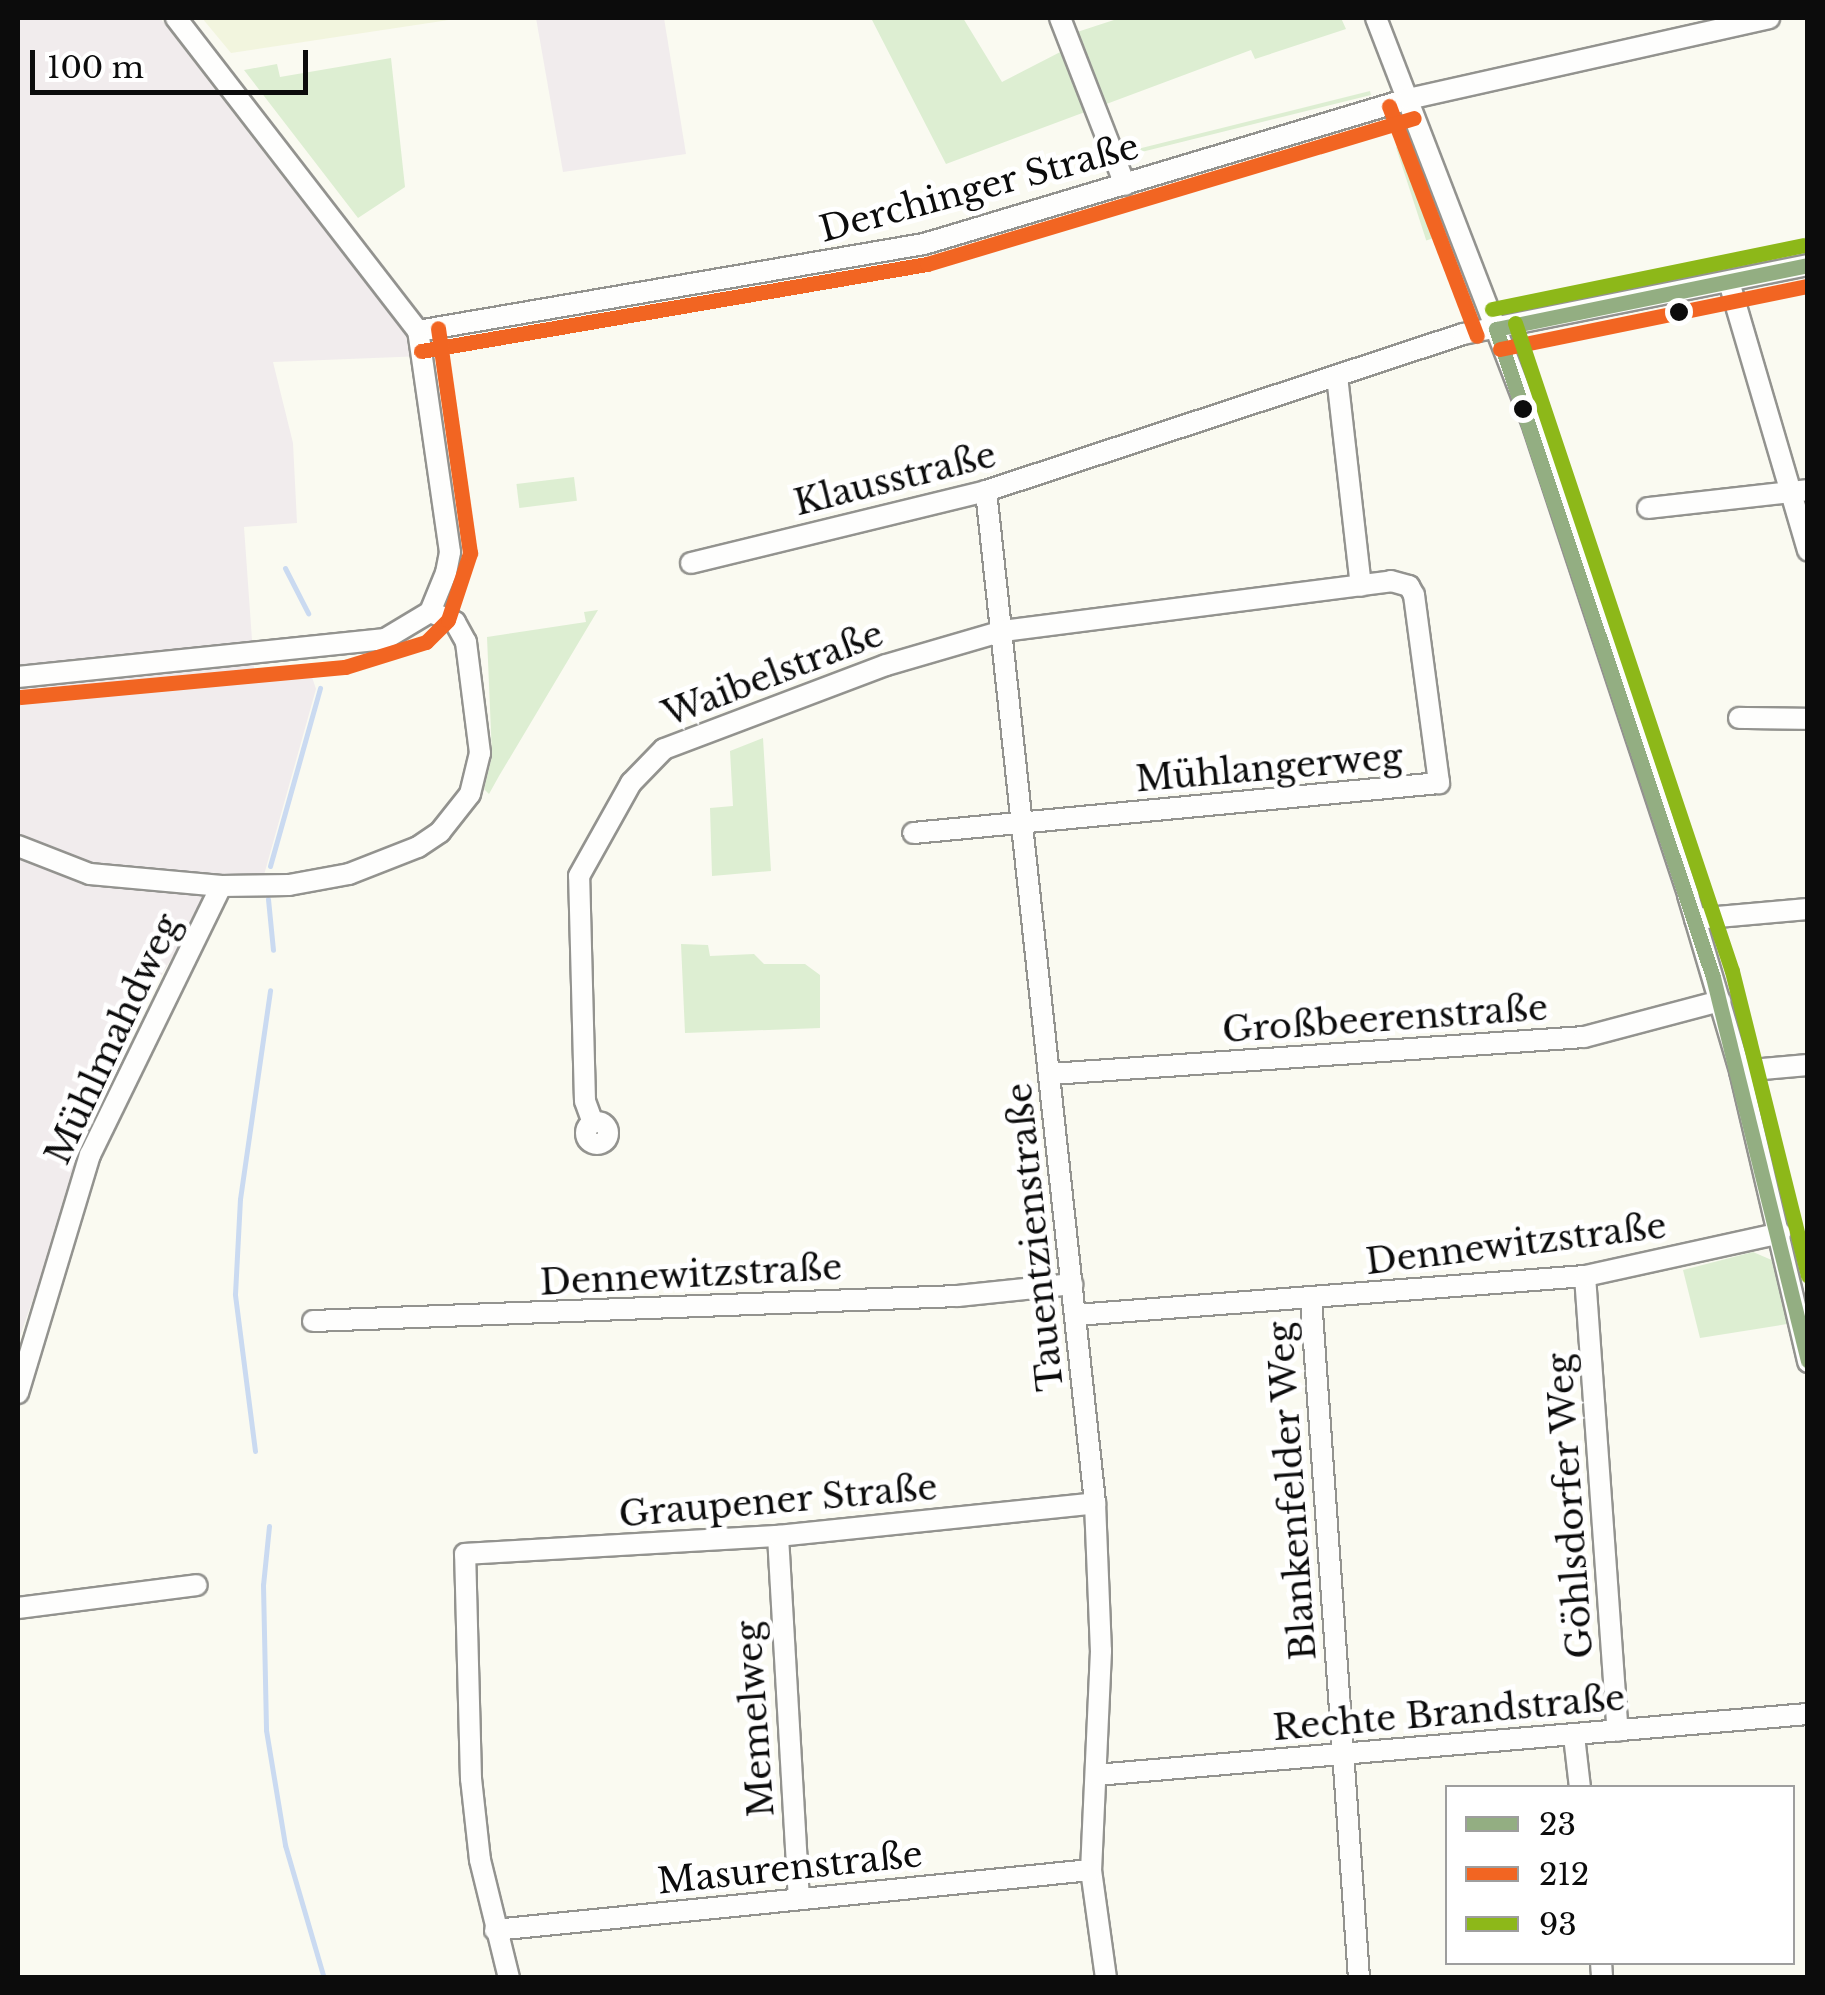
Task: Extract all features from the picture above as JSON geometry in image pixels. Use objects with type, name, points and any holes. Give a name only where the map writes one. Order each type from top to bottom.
[{"type":"street","points":[[18,677],[343,647],[385,639],[430,612],[450,552],[418,331],[176,18]]},
{"type":"street","points":[[1060,18],[1125,186]]},
{"type":"street","points":[[1376,18],[1496,328],[1696,919],[1740,1071],[1808,1362]]},
{"type":"street","name":"Derchinger Straße","points":[[418,331],[873,255],[1125,186],[1408,99],[1769,18]]},
{"type":"street","name":"Klausstraße","points":[[691,564],[986,491],[1496,328],[1808,265]]},
{"type":"street","points":[[1729,282],[1799,491],[1808,551]]},
{"type":"street","points":[[1337,376],[1361,586]]},
{"type":"street","name":"Tauentzienstraße","points":[[986,491],[1026,820],[1095,1504],[1101,1632],[1091,1870],[1106,1978]]},
{"type":"street","points":[[1648,508],[1799,491]]},
{"type":"street","name":"Mühlangerweg","points":[[913,832],[1439,784],[1414,594],[1401,581],[1003,632]]},
{"type":"street","points":[[18,846],[90,874],[221,886],[289,884],[363,869],[418,847],[458,813],[470,794],[480,752],[476,692],[455,622],[430,612]]},
{"type":"street","name":"Waibelstraße","points":[[592,1123],[585,1101],[580,876],[646,760],[871,670],[1003,632]]},
{"type":"street","points":[[1740,718],[1808,719]]},
{"type":"street","name":"Mühlmahdweg","points":[[18,1393],[90,1155],[221,886]]},
{"type":"street","points":[[1696,919],[1808,909]]},
{"type":"street","name":"Großbeerenstraße","points":[[1051,1074],[1584,1038],[1720,1001]]},
{"type":"street","points":[[1740,1071],[1808,1065]]},
{"type":"street","name":"Dennewitzstraße","points":[[1076,1315],[1585,1276],[1780,1233]]},
{"type":"street","name":"Göhlsdorfer Weg","points":[[1585,1276],[1618,1732]]},
{"type":"street","name":"Dennewitzstraße","points":[[313,1321],[918,1298],[1072,1284]]},
{"type":"street","name":"Blankenfelder Weg","points":[[1312,1299],[1359,1978]]},
{"type":"street","name":"Graupener Straße","points":[[495,1930],[471,1779],[465,1554],[778,1536],[1095,1504]]},
{"type":"street","name":"Memelweg","points":[[778,1536],[799,1897]]},
{"type":"street","points":[[18,1608],[196,1585]]},
{"type":"street","name":"Rechte Brandstraße","points":[[1096,1775],[1808,1714]]},
{"type":"street","points":[[1574,1736],[1580,1785]]},
{"type":"street","name":"Masurenstraße","points":[[495,1930],[1091,1870]]},
{"type":"street","points":[[495,1930],[508,1978]]},
{"type":"shaded area","points":[[18,18],[160,18],[284,179],[295,172],[424,356],[273,362],[293,443],[297,523],[244,527],[255,682],[311,674],[316,689],[264,875],[223,874],[125,1035],[18,1342]]},
{"type":"shaded area","points":[[536,18],[664,18],[686,154],[563,172]]},
{"type":"green space","points":[[202,18],[462,18],[231,53]]},
{"type":"green space","points":[[871,18],[963,18],[1002,82],[1070,47],[1068,35],[1120,18],[1341,18],[1346,29],[1255,59],[1251,50],[946,164]]},
{"type":"green space","points":[[391,58],[405,187],[358,218],[244,70],[277,64],[280,77]]},
{"type":"green space","points":[[1370,91],[1371,95],[1126,156],[1125,152]]},
{"type":"green space","points":[[1415,141],[1445,234],[1426,240],[1396,147]]},
{"type":"green space","points":[[1172,184],[1173,188],[979,246],[977,243]]},
{"type":"green space","points":[[574,477],[577,501],[519,508],[516,484]]},
{"type":"green space","points":[[598,610],[489,794],[484,789],[492,756],[487,637],[586,622],[584,612]]},
{"type":"green space","points":[[763,738],[771,871],[712,876],[710,808],[733,806],[730,751]]},
{"type":"green space","points":[[681,944],[708,945],[710,956],[754,954],[764,964],[805,964],[820,975],[820,1028],[685,1033]]},
{"type":"green space","points":[[1753,1252],[1774,1261],[1787,1324],[1700,1338],[1683,1270]]},
{"type":"waterway","points":[[285,568],[308,613]]},
{"type":"waterway","points":[[270,866],[320,688]]},
{"type":"waterway","points":[[268,899],[273,950]]},
{"type":"waterway","points":[[255,1451],[235,1294],[240,1199],[270,990]]},
{"type":"waterway","points":[[269,1526],[263,1585],[266,1730],[285,1845],[324,1978]]},
{"type":"transit line","name":"212","points":[[1389,106],[1477,336]]},
{"type":"transit line","name":"212","points":[[421,351],[927,264],[1414,118]]},
{"type":"transit line","name":"93","points":[[1492,309],[1804,245]]},
{"type":"transit line","name":"23","points":[[1496,329],[1808,265]]},
{"type":"transit line","name":"212","points":[[1500,349],[1808,286]]},
{"type":"transit line","name":"93","points":[[1515,323],[1732,971],[1808,1276]]},
{"type":"transit line","name":"212","points":[[20,697],[345,667],[426,642],[448,620],[470,553],[438,328]]},
{"type":"transit line","name":"23","points":[[1496,329],[1713,977],[1808,1360]]}]
